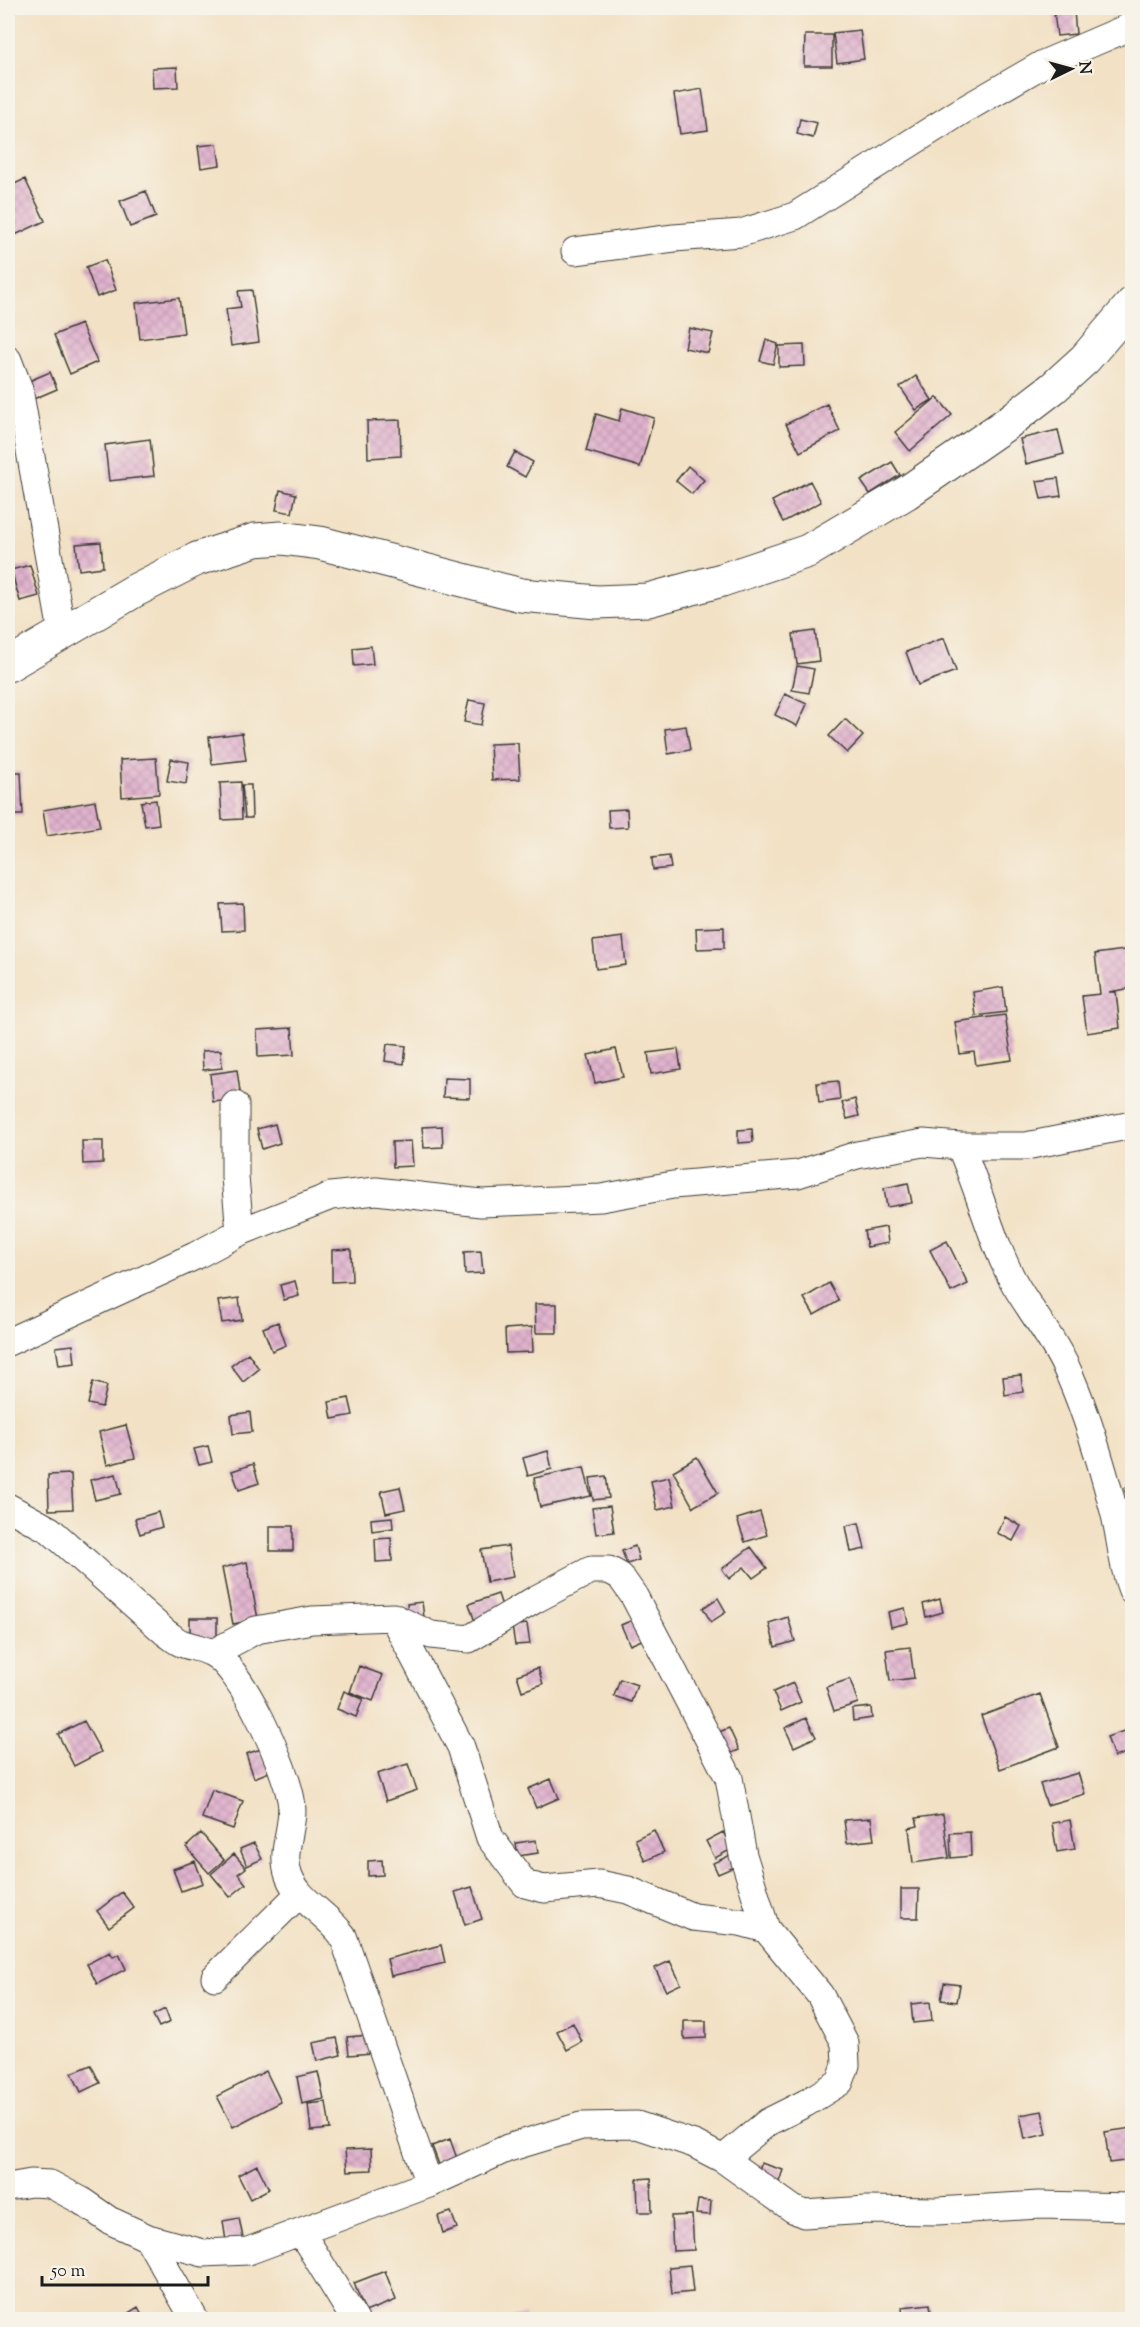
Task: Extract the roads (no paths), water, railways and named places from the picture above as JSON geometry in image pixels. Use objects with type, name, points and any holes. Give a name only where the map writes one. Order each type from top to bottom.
[{"type":"street","points":[[574,251],[674,238],[741,233],[795,216],[960,112],[1043,64],[1132,26]]},
{"type":"street","points":[[8,665],[134,591],[197,559],[255,540],[281,538],[320,543],[521,595],[597,602],[648,600],[722,580],[808,551],[906,493],[1006,424],[1053,388],[1085,359],[1132,304]]},
{"type":"street","points":[[8,360],[20,389],[62,632]]},
{"type":"street","points":[[235,1105],[235,1177],[240,1232]]},
{"type":"street","points":[[8,1341],[195,1256],[240,1232],[331,1196],[376,1191],[481,1203],[601,1198],[673,1185],[798,1174],[857,1155],[923,1143],[960,1146],[1026,1146],[1132,1125]]},
{"type":"street","points":[[960,1146],[976,1182],[996,1242],[1016,1285],[1043,1325],[1070,1376],[1100,1461],[1115,1517],[1125,1572],[1132,1590]]},
{"type":"street","points":[[8,1507],[50,1530],[180,1643],[213,1653],[228,1669],[253,1706],[292,1801],[285,1858],[287,1873],[298,1895],[333,1922],[343,1936],[429,2184]]},
{"type":"street","points":[[213,1653],[256,1630],[312,1620],[393,1617],[431,1635],[469,1639],[536,1599],[591,1570],[609,1570],[620,1576],[634,1596],[729,1778],[742,1855],[766,1929],[820,1995],[845,2043],[846,2065],[840,2082],[806,2103],[768,2122],[723,2159]]},
{"type":"street","points":[[393,1617],[461,1747],[490,1838],[525,1884],[544,1889],[599,1884],[628,1890],[693,1917],[740,1922],[766,1929]]},
{"type":"street","points":[[215,1977],[298,1895]]},
{"type":"street","points":[[8,2187],[31,2183],[50,2184],[80,2200],[109,2220],[148,2238],[203,2253],[248,2251],[429,2184],[508,2148],[580,2126],[637,2124],[694,2144],[723,2159],[793,2209],[804,2214],[936,2211],[1039,2205],[1132,2207]]},
{"type":"street","points":[[301,2232],[355,2319]]},
{"type":"street","points":[[148,2238],[195,2319]]}]
